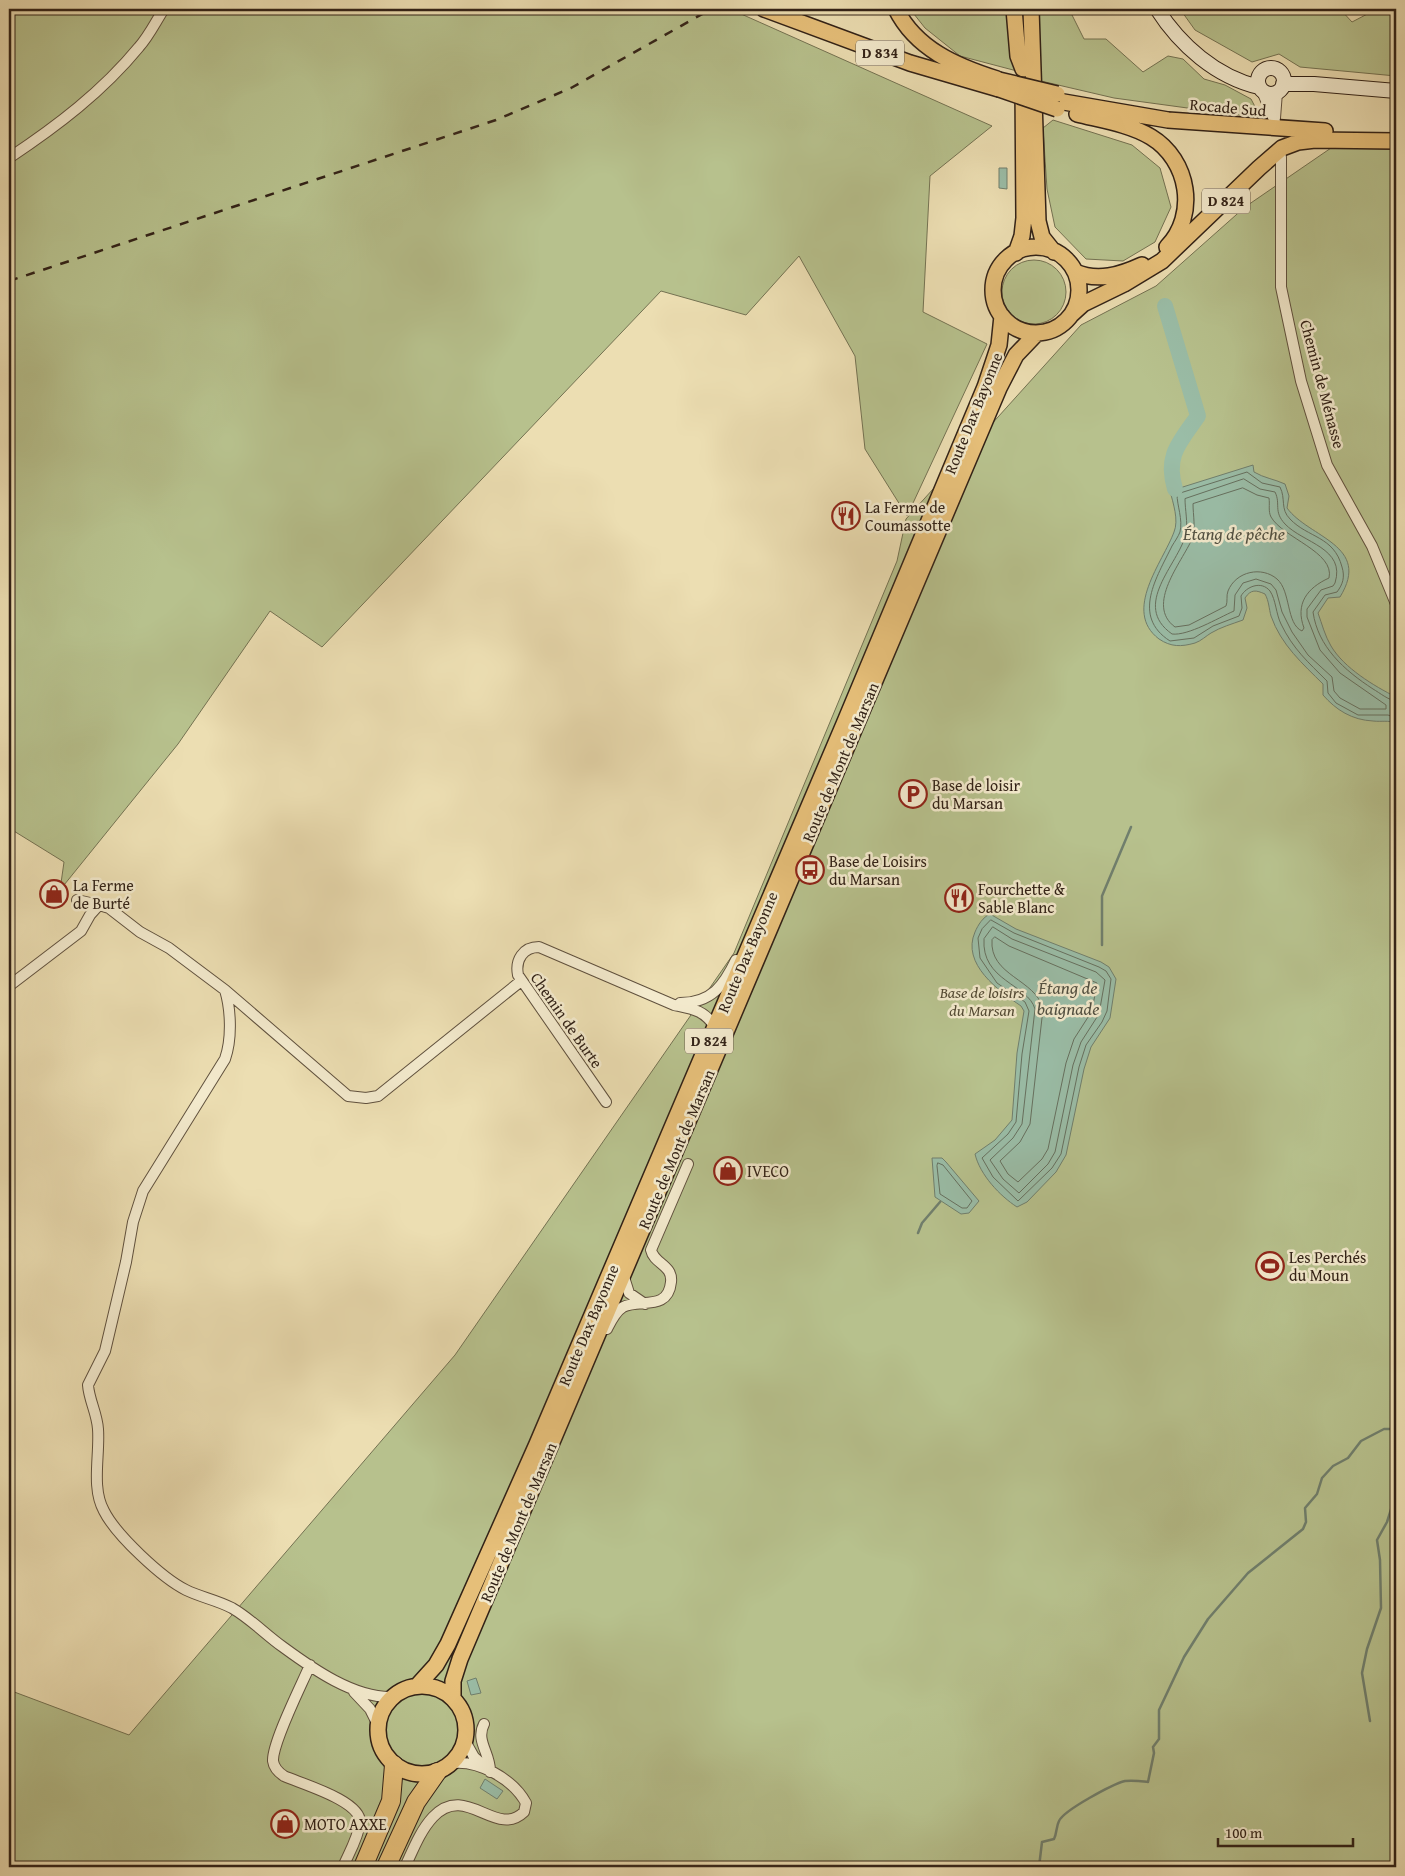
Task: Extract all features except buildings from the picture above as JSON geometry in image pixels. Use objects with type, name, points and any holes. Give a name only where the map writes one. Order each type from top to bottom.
[{"type":"highway","points":[[363,1867],[392,1801],[394,1765]]},
{"type":"highway","points":[[386,1867],[416,1802],[445,1767]]},
{"type":"main road","name":"D 834","points":[[764,9],[910,64],[999,84],[1057,101]]},
{"type":"main road","points":[[896,9],[903,24],[920,43],[937,55],[999,84]]},
{"type":"main road","points":[[1014,9],[1018,56],[1023,69]]},
{"type":"main road","points":[[1016,253],[1022,236],[1024,218],[1022,9]]},
{"type":"main road","points":[[1031,9],[1038,220],[1042,237],[1074,272],[1078,293],[1072,314],[1057,328],[1037,333],[1014,327],[1002,316],[996,307],[994,284],[1002,265],[1016,253],[1035,248],[1054,252]]},
{"type":"main road","points":[[1057,101],[1151,137],[1176,164],[1184,182],[1186,196],[1184,218],[1173,241],[1147,262],[1103,278],[1088,277],[1074,272]]},
{"type":"main road","name":"Rocade Sud","points":[[1057,101],[1168,120],[1291,130],[1396,134]]},
{"type":"main road","name":"D 824","points":[[1072,314],[1083,304],[1124,284],[1162,261],[1282,148],[1298,142],[1315,140],[1396,140]]},
{"type":"main road","name":"Route Dax Bayonne","points":[[416,1686],[436,1665],[448,1644],[479,1576],[715,1027],[985,387],[999,345],[1002,316]]},
{"type":"main road","name":"Route de Mont de Marsan","points":[[454,1698],[453,1681],[460,1659],[999,388],[1016,355],[1037,333]]},
{"type":"main road","points":[[416,1686],[436,1688],[454,1698],[462,1711],[466,1726],[465,1741],[460,1753],[445,1767],[418,1774],[401,1770],[394,1765],[381,1747],[378,1724],[385,1705],[392,1697],[399,1692],[416,1686]]},
{"type":"street","points":[[9,158],[58,125],[106,83],[140,46],[164,9]]},
{"type":"street","points":[[1157,9],[1183,43],[1224,73],[1260,84],[1269,94],[1281,84],[1314,84],[1396,91]]},
{"type":"street","points":[[1266,68],[1274,68],[1281,84],[1275,122],[1260,84],[1266,68]]},
{"type":"street","name":"Chemin de Ménasse","points":[[1281,157],[1281,287],[1301,381],[1327,465],[1372,546],[1396,604]]},
{"type":"street","name":"Chemin de Burte","points":[[662,1000],[690,1002],[710,995],[722,986],[782,868]]},
{"type":"street","points":[[77,900],[109,908],[140,932],[169,948],[225,990],[348,1096],[366,1098],[378,1096],[521,981]]},
{"type":"street","points":[[9,986],[81,931],[90,915],[99,905]]},
{"type":"street","name":"Chemin de Burte","points":[[606,1102],[521,981],[517,971],[521,955],[531,948],[539,947],[674,1006],[700,1011],[715,1027]]},
{"type":"street","points":[[225,990],[228,1000],[229,1036],[225,1059],[143,1191],[132,1222],[126,1262],[105,1350],[88,1384],[95,1408],[98,1428],[98,1494],[110,1523],[134,1548],[184,1589],[231,1608],[310,1664],[350,1688],[370,1696],[392,1697]]},
{"type":"street","points":[[561,1418],[579,1390],[612,1318],[623,1307],[646,1304],[662,1298],[670,1287],[672,1281],[669,1269],[655,1257],[652,1250],[688,1164]]},
{"type":"street","points":[[623,1274],[629,1293],[646,1304]]},
{"type":"street","points":[[310,1664],[277,1745],[274,1764],[279,1773],[284,1776],[348,1803],[357,1811],[360,1822],[343,1867]]},
{"type":"street","points":[[350,1688],[370,1709],[378,1724]]},
{"type":"street","points":[[484,1724],[480,1734],[490,1763],[490,1772]]},
{"type":"street","points":[[406,1867],[426,1826],[434,1816],[445,1808],[469,1806],[504,1820],[514,1819],[524,1812],[526,1803],[522,1795],[490,1772],[474,1757],[465,1741]]},
{"type":"street","points":[[445,1767],[470,1763],[490,1772]]},
{"type":"green space","points":[[9,9],[730,9],[992,126],[930,176],[923,312],[987,344],[907,516],[865,449],[855,356],[799,256],[746,315],[661,291],[322,647],[270,611],[178,744],[60,890],[64,862],[9,828]]},
{"type":"green space","points":[[910,9],[1011,9],[1017,71],[960,56],[925,28]]},
{"type":"green space","points":[[1037,9],[1069,9],[1084,39],[1106,39],[1143,72],[1168,56],[1183,59],[1204,79],[1225,85],[1251,99],[1261,118],[1114,98],[1041,81]]},
{"type":"green space","points":[[1180,9],[1340,9],[1352,22],[1377,9],[1396,9],[1396,76],[1300,67],[1279,54],[1252,62],[1195,30]]},
{"type":"green space","points":[[1053,120],[1132,145],[1160,168],[1171,207],[1155,242],[1123,261],[1086,259],[1055,227],[1047,189],[1043,128]]},
{"type":"green space","name":"Base de loisirs du Marsan","points":[[1331,148],[1396,149],[1396,1867],[9,1867],[9,1690],[129,1735],[455,1355],[734,953],[897,561],[906,519],[1081,325],[1156,286],[1245,207]]},
{"type":"green space","points":[[1028,260],[1040,260],[1057,269],[1064,280],[1066,292],[1064,304],[1057,315],[1040,324],[1028,324],[1016,319],[1007,310],[1002,298],[1002,286],[1007,274],[1016,265]]},
{"type":"water","points":[[999,168],[1007,168],[1007,189],[999,188]]},
{"type":"water","name":"Étang de pêche","points":[[1253,465],[1254,472],[1285,484],[1289,496],[1287,508],[1297,518],[1334,544],[1343,554],[1348,565],[1348,579],[1340,597],[1328,598],[1318,613],[1329,642],[1344,662],[1369,682],[1396,697],[1396,723],[1358,719],[1339,710],[1328,700],[1323,695],[1323,684],[1293,653],[1275,626],[1265,594],[1256,591],[1247,595],[1245,598],[1247,608],[1243,620],[1219,629],[1195,643],[1181,646],[1168,644],[1159,639],[1149,628],[1144,615],[1148,586],[1169,544],[1176,522],[1170,491]]},
{"type":"water","name":"Étang de baignade","points":[[990,914],[1016,929],[1101,962],[1109,967],[1116,979],[1110,1018],[1091,1047],[1084,1069],[1066,1155],[1056,1172],[1027,1202],[1017,1207],[1004,1197],[986,1177],[975,1154],[995,1140],[1012,1120],[1017,1053],[1024,1011],[1021,1006],[1003,993],[984,975],[973,955],[972,944],[975,932],[981,921]]},
{"type":"water","points":[[932,1158],[942,1158],[979,1201],[969,1213],[961,1214],[935,1197]]},
{"type":"water","points":[[476,1678],[481,1693],[471,1695],[467,1681]]},
{"type":"water","points":[[485,1779],[503,1791],[497,1799],[480,1788]]},
{"type":"waterway","points":[[1165,306],[1198,416],[1180,442],[1173,459],[1172,477],[1175,489]]},
{"type":"waterway","points":[[1102,945],[1102,896],[1131,827]]},
{"type":"waterway","points":[[918,1233],[922,1223],[940,1202]]},
{"type":"waterway","points":[[1039,1867],[1042,1842],[1054,1839],[1059,1821],[1063,1816],[1089,1798],[1119,1783],[1125,1781],[1148,1782],[1154,1753],[1153,1747],[1159,1739],[1159,1710],[1184,1657],[1208,1619],[1248,1573],[1303,1529],[1306,1522],[1305,1508],[1317,1494],[1322,1478],[1333,1466],[1348,1458],[1361,1441],[1384,1429],[1392,1429],[1396,1425]]},
{"type":"waterway","points":[[1392,1429],[1396,1446]]},
{"type":"waterway","points":[[1396,1468],[1394,1473],[1396,1478]]},
{"type":"waterway","points":[[1370,1721],[1362,1673],[1367,1649],[1381,1608],[1380,1560],[1377,1540],[1387,1522],[1396,1494]]},
{"type":"railway","points":[[9,281],[496,120],[571,88],[711,9]]},
{"type":"place","name":"La Ferme de Coumassotte","points":[[846,516]]},
{"type":"place","name":"Base de loisir du Marsan","points":[[913,794]]},
{"type":"place","name":"Base de Loisirs du Marsan","points":[[810,870]]},
{"type":"place","name":"La Ferme de Burté","points":[[54,894]]},
{"type":"place","name":"Fourchette & Sable Blanc","points":[[959,898]]},
{"type":"place","name":"IVECO","points":[[728,1171]]},
{"type":"place","name":"Les Perchés du Moun","points":[[1270,1266]]},
{"type":"place","name":"MOTO AXXE","points":[[285,1824]]}]
